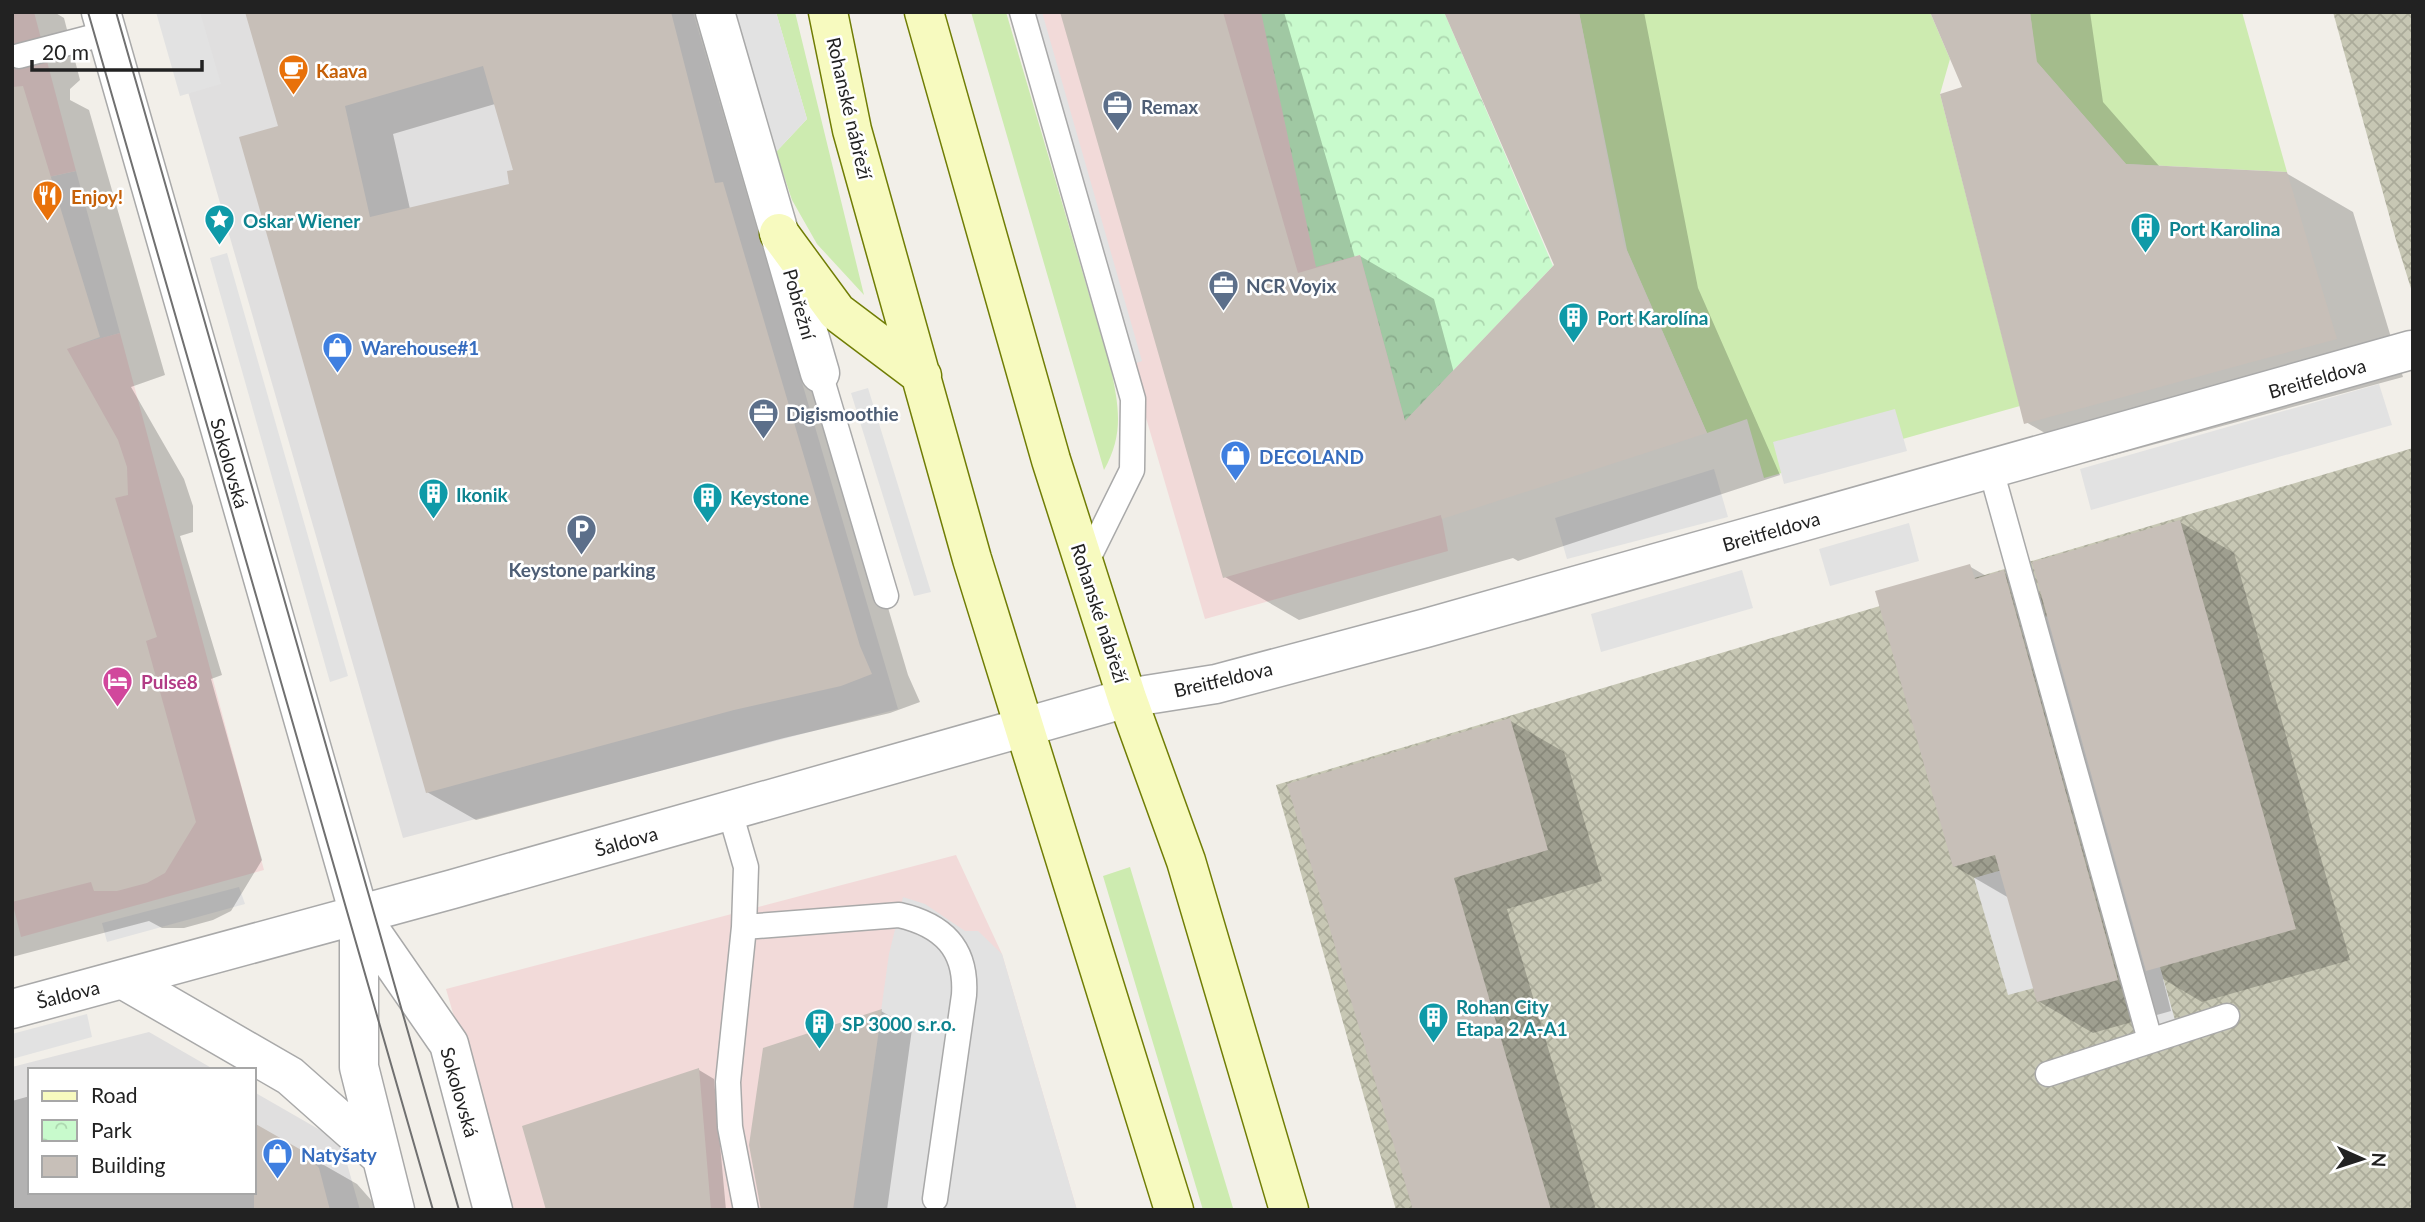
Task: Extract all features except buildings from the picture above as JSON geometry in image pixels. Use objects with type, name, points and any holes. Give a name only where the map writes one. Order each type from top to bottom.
[{"type":"main road","name":"Rohanské nábřeží","points":[[828,12],[852,130],[975,570],[1027,728],[1084,924],[1174,1210]]},
{"type":"main road","name":"Rohanské nábřeží","points":[[924,12],[1084,567],[1127,698],[1186,861],[1289,1210]]},
{"type":"main road","points":[[779,233],[838,312],[922,376]]},
{"type":"street","name":"Pobřežní","points":[[715,12],[820,373]]},
{"type":"street","name":"Sokolovská","points":[[104,23],[359,914],[359,1067],[378,1154],[394,1210]]},
{"type":"street","name":"Breitfeldova","points":[[1127,698],[1216,684],[1384,639],[2411,350]]},
{"type":"street","name":"Šaldova","points":[[12,1009],[730,812],[1127,698]]},
{"type":"street","name":"Sokolovská","points":[[359,914],[449,1044],[493,1210]]},
{"type":"street","name":"Šaldova","points":[[124,980],[290,1076],[378,1154]]},
{"type":"lane","points":[[1022,12],[1133,399],[1132,470],[1084,567]]},
{"type":"lane","points":[[19,56],[104,23]]},
{"type":"lane","name":"Pobřežní","points":[[820,373],[886,596]]},
{"type":"lane","points":[[1991,470],[2150,1040]]},
{"type":"lane","points":[[730,812],[746,867],[744,927],[728,1082],[730,1127],[746,1210]]},
{"type":"lane","points":[[744,927],[899,915],[915,919],[933,929],[954,947],[962,962],[964,995],[935,1199]]},
{"type":"lane","points":[[2048,1074],[2227,1016]]},
{"type":"shaded area","points":[[12,12],[34,12],[76,171],[12,185]]},
{"type":"shaded area","points":[[156,12],[200,12],[221,84],[180,96]]},
{"type":"shaded area","points":[[165,12],[693,12],[898,709],[403,838]]},
{"type":"shaded area","points":[[735,12],[776,12],[807,119],[776,152]]},
{"type":"shaded area","points":[[1022,12],[1042,12],[1142,361],[1123,368]]},
{"type":"shaded area","points":[[1027,12],[1294,12],[1442,519],[1448,551],[1205,619]]},
{"type":"shaded area","points":[[2333,12],[2413,12],[2413,295],[2396,240]]},
{"type":"shaded area","points":[[76,171],[120,333],[72,347],[12,185]]},
{"type":"shaded area","points":[[227,253],[348,676],[330,682],[210,258]]},
{"type":"shaded area","points":[[120,333],[264,870],[21,937],[12,901],[12,362]]},
{"type":"shaded area","points":[[2379,384],[2392,425],[2091,510],[2080,469]]},
{"type":"shaded area","points":[[868,388],[931,592],[914,596],[851,393]]},
{"type":"shaded area","points":[[1895,409],[1907,451],[1784,484],[1773,442]]},
{"type":"shaded area","points":[[2413,448],[2413,1210],[1396,1210],[1276,785]]},
{"type":"shaded area","points":[[1714,469],[1728,517],[1567,559],[1555,518]]},
{"type":"shaded area","points":[[1909,523],[1919,561],[1830,586],[1819,549]]},
{"type":"shaded area","points":[[1742,570],[1753,608],[1601,652],[1591,614]]},
{"type":"shaded area","points":[[2060,613],[2175,1020],[2147,1028],[2033,620]]},
{"type":"shaded area","points":[[956,855],[1002,954],[1077,1210],[510,1210],[446,989]]},
{"type":"shaded area","points":[[2023,864],[2056,982],[2008,995],[1974,878]]},
{"type":"shaded area","points":[[239,887],[245,904],[107,942],[102,923]]},
{"type":"shaded area","points":[[903,897],[925,904],[965,931],[978,931],[1002,954],[1077,1210],[853,1210],[889,954]]},
{"type":"shaded area","points":[[87,1014],[92,1037],[12,1059],[12,1034]]},
{"type":"shaded area","points":[[149,1032],[212,1068],[28,1068],[28,1194],[256,1194],[256,1093],[341,1142],[360,1210],[12,1210],[12,1067]]},
{"type":"green space","points":[[776,12],[795,12],[864,295],[817,244],[792,200],[776,152],[807,119]]},
{"type":"green space","points":[[971,12],[1006,12],[1111,369],[1118,421],[1115,445],[1104,470]]},
{"type":"green space","points":[[1261,12],[1444,12],[1553,266],[1405,421],[1360,255],[1316,267]]},
{"type":"green space","points":[[1579,12],[1930,12],[1950,59],[1940,94],[2020,406],[1764,478],[1747,419],[1707,433],[1627,250]]},
{"type":"green space","points":[[2030,12],[2242,12],[2287,172],[2126,164],[2036,61]]},
{"type":"green space","points":[[1130,867],[1234,1210],[1203,1210],[1103,876]]},
{"type":"tram line","points":[[88,12],[433,1210]]},
{"type":"tram line","points":[[116,12],[459,1210]]},
{"type":"place","name":"Kaava","points":[[293,97]]},
{"type":"place","name":"Remax","points":[[1118,133]]},
{"type":"place","name":"Enjoy!","points":[[48,223]]},
{"type":"place","name":"Oskar Wiener","points":[[220,247]]},
{"type":"place","name":"Port Karolina","points":[[2146,255]]},
{"type":"place","name":"NCR Voyix","points":[[1223,312]]},
{"type":"place","name":"Port Karolína","points":[[1574,344]]},
{"type":"place","name":"Warehouse#1","points":[[338,374]]},
{"type":"place","name":"Digismoothie","points":[[763,440]]},
{"type":"place","name":"DECOLAND","points":[[1236,483]]},
{"type":"place","name":"Ikonik","points":[[433,521]]},
{"type":"place","name":"Keystone","points":[[707,524]]},
{"type":"place","name":"Keystone parking","points":[[582,557]]},
{"type":"place","name":"Pulse8","points":[[118,708]]},
{"type":"place","name":"Rohan City Etapa 2 A-A1","points":[[1433,1044]]},
{"type":"place","name":"SP 3000 s.r.o.","points":[[819,1050]]},
{"type":"place","name":"Natyšaty","points":[[278,1181]]}]
